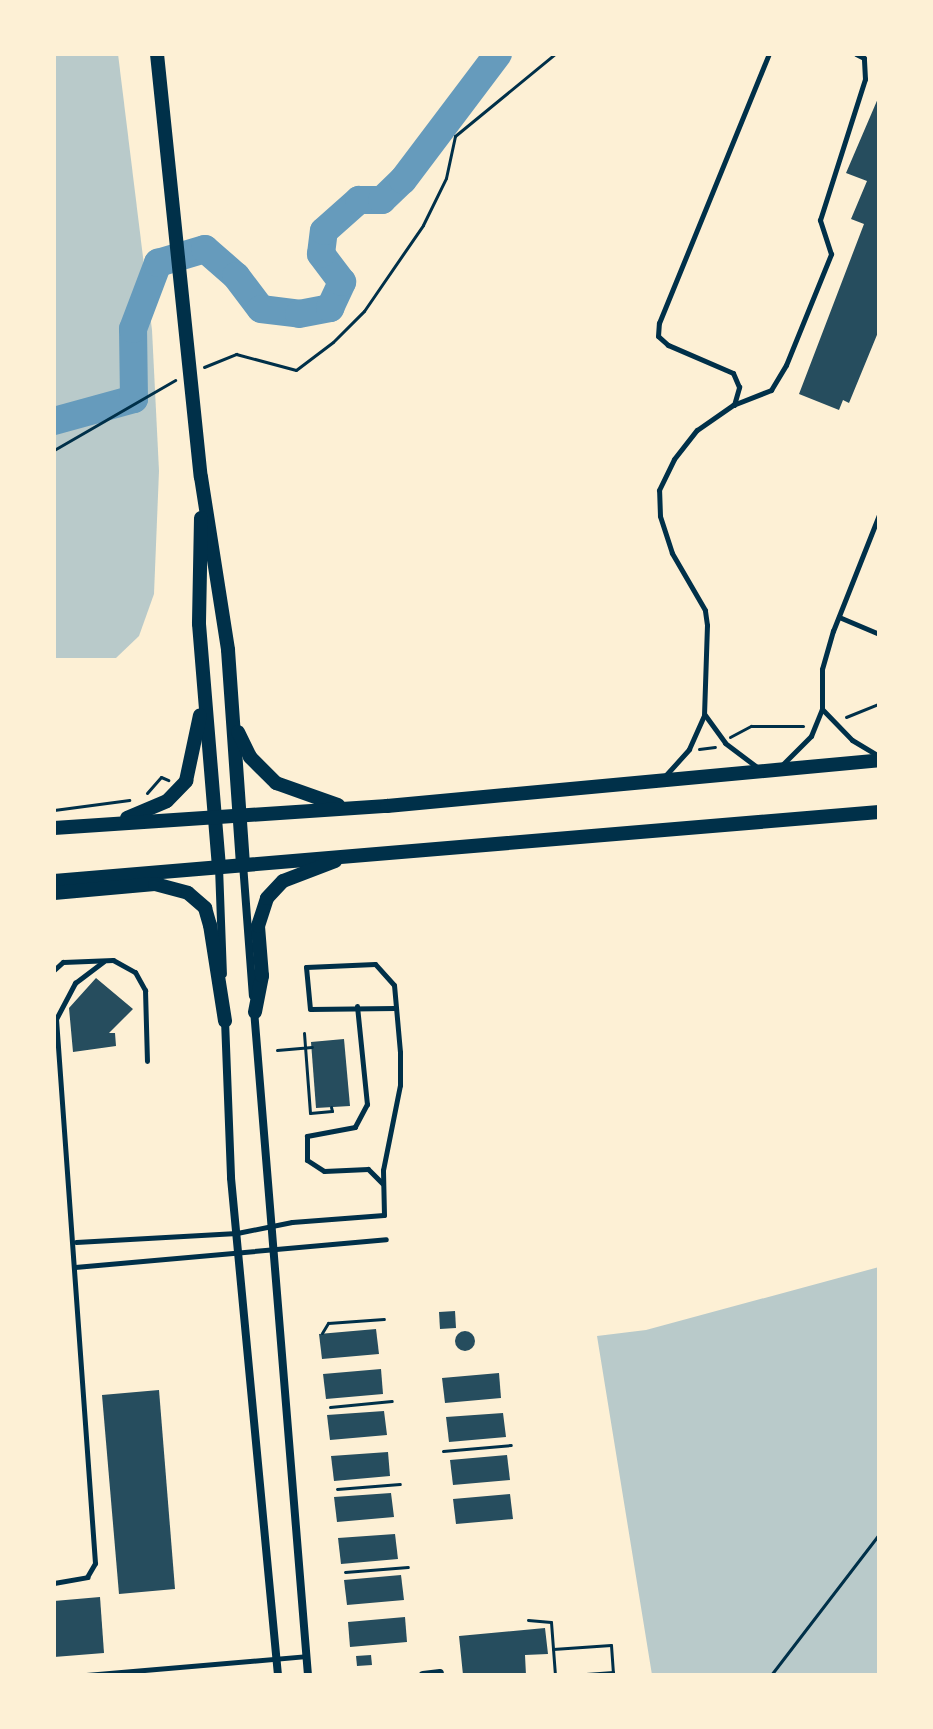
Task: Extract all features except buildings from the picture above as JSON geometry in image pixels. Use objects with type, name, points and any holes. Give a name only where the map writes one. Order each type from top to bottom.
[{"type":"main road","points":[[157,54],[201,477],[234,724],[243,864]]},
{"type":"main road","points":[[201,477],[199,624],[219,867]]},
{"type":"main road","points":[[111,824],[167,801],[186,781],[195,755],[203,675]]},
{"type":"main road","points":[[234,724],[250,757],[276,783],[300,795],[351,809]]},
{"type":"main road","points":[[54,828],[351,809],[879,758]]},
{"type":"main road","points":[[54,881],[879,812]]},
{"type":"main road","points":[[255,1012],[262,976],[258,926],[267,898],[283,881],[347,856]]},
{"type":"main road","points":[[54,893],[155,884],[188,893],[208,917],[225,1021]]},
{"type":"street","points":[[243,864],[308,1675]]},
{"type":"street","points":[[219,867],[238,1253],[278,1675]]},
{"type":"street","points":[[423,1675],[440,1673]]},
{"type":"lane","points":[[733,405],[739,387],[733,373],[668,345],[658,336],[659,323],[769,54]]},
{"type":"lane","points":[[661,779],[691,746],[704,715],[705,610],[672,553],[660,516],[659,490],[674,459],[697,430],[733,405],[771,390],[831,254],[820,220],[865,79],[864,58],[856,54]]},
{"type":"lane","points":[[779,769],[811,736],[822,709],[822,669],[879,515]]},
{"type":"lane","points":[[839,617],[879,634]]},
{"type":"lane","points":[[822,709],[852,740],[879,758]]},
{"type":"lane","points":[[704,715],[725,743],[761,770]]},
{"type":"lane","points":[[54,1583],[87,1577],[95,1563],[75,1267],[76,1242],[56,1069],[55,1017],[75,983],[104,961]]},
{"type":"lane","points":[[54,970],[63,962],[124,964],[145,990],[147,1061]]},
{"type":"lane","points":[[76,1242],[237,1233],[272,1229],[292,1222],[384,1215],[382,1184],[400,1085],[394,985],[375,964],[306,967],[310,1009],[357,1006],[395,1008]]},
{"type":"lane","points":[[357,1006],[367,1104],[355,1127],[307,1136],[307,1160],[324,1171],[368,1169],[382,1184]]},
{"type":"lane","points":[[75,1267],[238,1253],[273,1246],[386,1239]]},
{"type":"lane","points":[[86,1675],[306,1656]]},
{"type":"path","points":[[196,371],[236,354],[296,370],[333,342],[364,311],[423,225],[446,178],[455,136],[555,54]]},
{"type":"path","points":[[54,450],[183,377]]},
{"type":"path","points":[[847,717],[879,704]]},
{"type":"path","points":[[691,746],[725,743],[751,726],[801,725]]},
{"type":"path","points":[[54,810],[106,806],[149,792],[161,777],[167,779]]},
{"type":"path","points":[[304,1033],[310,1113],[332,1111],[331,1107]]},
{"type":"path","points":[[277,1050],[312,1047]]},
{"type":"path","points":[[322,1333],[328,1323],[384,1319]]},
{"type":"path","points":[[330,1407],[392,1401]]},
{"type":"path","points":[[443,1451],[511,1445]]},
{"type":"path","points":[[337,1489],[400,1484]]},
{"type":"path","points":[[771,1675],[879,1534]]},
{"type":"path","points":[[345,1572],[408,1567]]},
{"type":"path","points":[[528,1620],[548,1619],[555,1675]]},
{"type":"path","points":[[553,1649],[611,1645],[613,1672],[572,1675]]},
{"type":"shaded area","points":[[54,54],[118,54],[152,330],[159,471],[154,594],[139,636],[116,658],[54,658]]},
{"type":"shaded area","points":[[879,1267],[879,1675],[652,1675],[597,1336],[646,1330]]},
{"type":"waterway","points":[[54,421],[134,399],[133,329],[158,263],[205,249],[236,276],[261,309],[299,314],[330,308],[342,282],[321,254],[324,231],[359,200],[382,200],[403,180],[498,54]]}]
